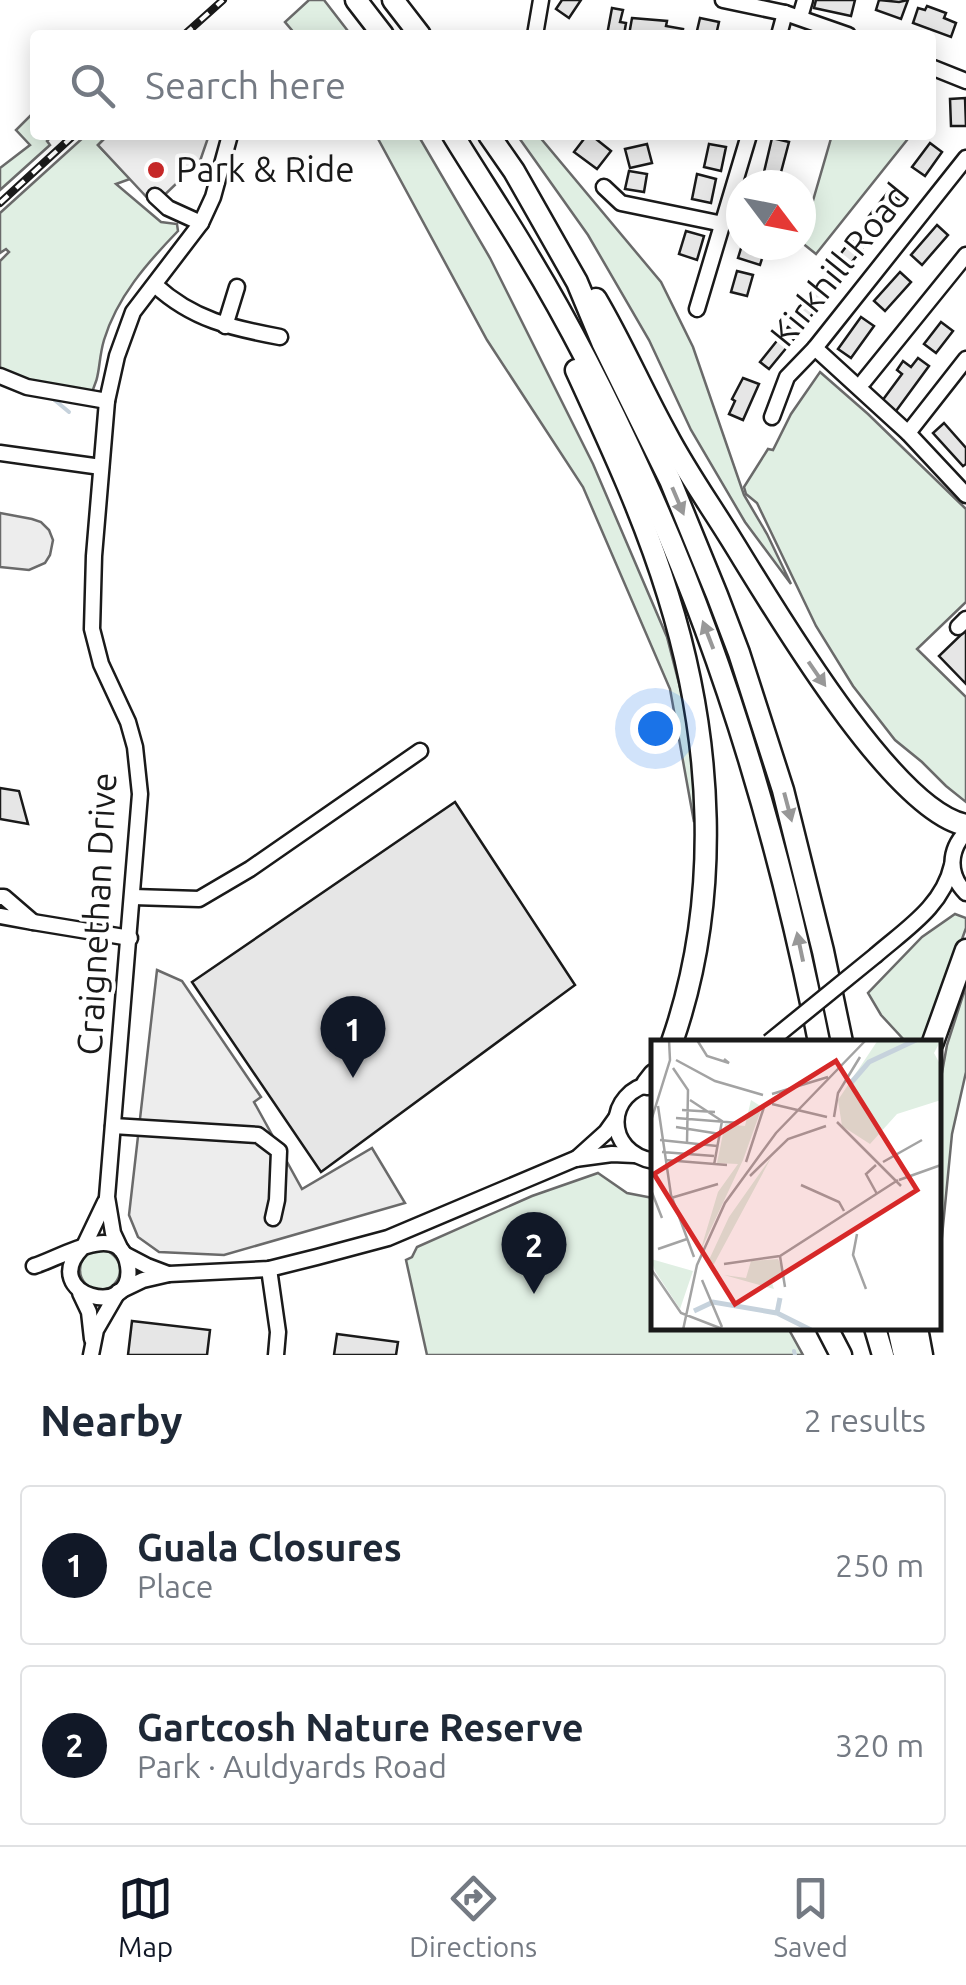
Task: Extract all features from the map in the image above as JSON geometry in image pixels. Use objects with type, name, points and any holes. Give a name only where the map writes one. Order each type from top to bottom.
[{"type":"highway","points":[[356,0],[379,30]]},
{"type":"highway","points":[[392,0],[416,30]]},
{"type":"highway","points":[[455,140],[574,365],[621,468],[667,592],[685,655],[702,752],[705,848],[696,944],[673,1040]]},
{"type":"highway","points":[[455,140],[529,257],[586,361],[678,559],[756,779],[800,945],[819,1040]]},
{"type":"highway","points":[[492,140],[545,213],[602,309],[667,437],[819,678],[908,787],[944,817],[966,828]]},
{"type":"highway","points":[[514,171],[578,282],[602,342],[670,480],[739,653],[793,827],[842,1040]]},
{"type":"highway","points":[[933,1040],[966,950]]},
{"type":"highway","points":[[828,1330],[842,1355]]},
{"type":"highway","points":[[876,1330],[883,1355]]},
{"type":"highway","points":[[898,1330],[904,1355]]},
{"type":"highway","points":[[917,1330],[922,1355]]},
{"type":"street","points":[[536,30],[541,0]]},
{"type":"street","points":[[723,0],[785,13],[834,30]]},
{"type":"street","points":[[800,18],[804,0]]},
{"type":"street","points":[[780,30],[785,13]]},
{"type":"street","points":[[936,69],[966,81]]},
{"type":"street","name":"Craignethan Drive","points":[[122,1252],[113,1233],[107,1197],[140,794],[128,722],[101,664],[92,629],[106,401],[117,356],[134,312],[202,223],[229,140]]},
{"type":"street","points":[[697,309],[748,140]]},
{"type":"street","name":"Kirkhill Road","points":[[772,418],[787,377],[816,348],[966,158]]},
{"type":"street","points":[[604,187],[621,203],[723,224]]},
{"type":"street","points":[[155,196],[168,208],[202,223]]},
{"type":"street","points":[[864,381],[966,255]]},
{"type":"street","points":[[155,285],[182,306],[225,326],[280,338]]},
{"type":"street","points":[[225,326],[238,287]]},
{"type":"street","points":[[816,348],[964,488]]},
{"type":"street","points":[[908,433],[966,359]]},
{"type":"street","points":[[0,376],[28,387],[106,401]]},
{"type":"street","points":[[0,453],[101,467]]},
{"type":"street","points":[[133,897],[199,899],[250,869],[420,751]]},
{"type":"street","points":[[771,1040],[920,918],[943,903],[966,896],[954,876],[952,854],[966,828]]},
{"type":"street","points":[[920,918],[943,892],[952,865]]},
{"type":"street","points":[[0,896],[33,922]]},
{"type":"street","points":[[0,916],[130,938]]},
{"type":"street","points":[[575,1159],[606,1132],[626,1096],[651,1081]]},
{"type":"street","points":[[616,1118],[620,1139],[634,1155]]},
{"type":"street","points":[[113,1126],[258,1135],[279,1151],[273,1218]]},
{"type":"street","points":[[169,1274],[107,1242],[90,1243],[30,1266],[57,1274],[84,1294],[102,1299],[143,1280],[169,1274],[269,1269],[388,1238],[575,1159],[612,1154],[651,1160]]},
{"type":"street","name":"Craignethan Drive","points":[[83,1247],[107,1197]]},
{"type":"street","points":[[83,1247],[72,1262],[72,1278],[88,1312],[92,1350]]},
{"type":"street","points":[[92,1350],[100,1321],[128,1277],[122,1252]]},
{"type":"street","points":[[269,1269],[278,1332],[276,1355]]},
{"type":"green space","points":[[309,0],[324,0],[347,30],[292,30],[285,22]]},
{"type":"green space","points":[[30,116],[30,140],[48,140],[50,145],[0,190],[0,168],[30,145],[16,130]]},
{"type":"green space","points":[[80,140],[103,140],[98,145],[130,179],[116,184],[161,222],[177,224],[178,231],[144,268],[117,309],[88,399],[0,370],[0,261],[9,252],[6,249],[0,253],[0,213]]},
{"type":"green space","points":[[379,140],[421,140],[490,258],[593,464],[667,637],[700,765],[694,822],[670,689],[583,487],[487,340]]},
{"type":"green space","points":[[521,140],[542,140],[661,282],[693,347],[744,495],[791,584],[745,522],[691,430],[649,340],[588,235]]},
{"type":"green space","points":[[831,140],[907,140],[816,254],[816,190]]},
{"type":"green space","points":[[820,372],[966,509],[966,602],[917,649],[966,697],[966,802],[895,740],[853,686],[816,626],[757,503],[746,494],[744,487],[768,449],[773,450],[791,414]]},
{"type":"green space","points":[[955,914],[966,918],[966,928],[923,1040],[904,1040],[881,1015],[868,993],[922,937]]},
{"type":"green space","points":[[966,986],[966,1072],[952,1134],[941,1247],[941,1078]]},
{"type":"green space","points":[[598,1173],[627,1193],[651,1198],[651,1330],[789,1330],[803,1355],[427,1355],[406,1260],[417,1247],[532,1196]]},
{"type":"green space","points":[[100,1250],[114,1256],[120,1270],[114,1284],[100,1290],[86,1284],[80,1270],[86,1256]]},
{"type":"shaded area","name":"Park & Ride","points":[[103,140],[207,140],[200,161],[154,205],[98,145]]},
{"type":"shaded area","points":[[0,513],[41,522],[49,530],[53,540],[45,563],[29,570],[0,567]]},
{"type":"shaded area","points":[[157,970],[182,981],[261,1097],[254,1102],[302,1189],[372,1148],[405,1203],[224,1255],[159,1252],[138,1237],[129,1215]]},
{"type":"building","points":[[562,0],[581,0],[569,18],[556,9]]},
{"type":"building","points":[[816,0],[855,0],[851,16],[814,8]]},
{"type":"building","points":[[879,0],[908,0],[901,19],[876,10]]},
{"type":"building","points":[[927,6],[946,13],[944,18],[956,23],[951,37],[913,23],[918,8],[925,10]]},
{"type":"building","points":[[612,8],[623,10],[620,22],[626,23],[625,30],[608,30]]},
{"type":"building","points":[[632,18],[667,21],[666,26],[683,29],[683,30],[630,30]]},
{"type":"building","points":[[700,18],[719,22],[717,30],[697,30]]},
{"type":"building","points":[[965,98],[966,126],[951,126],[950,99]]},
{"type":"building","points":[[583,140],[597,140],[611,151],[597,169],[574,152]]},
{"type":"building","points":[[772,140],[789,142],[782,170],[764,170]]},
{"type":"building","points":[[930,143],[942,152],[925,176],[912,167]]},
{"type":"building","points":[[647,144],[652,163],[630,168],[625,149]]},
{"type":"building","points":[[709,144],[726,147],[721,171],[704,167]]},
{"type":"building","points":[[629,171],[647,174],[644,192],[625,189]]},
{"type":"building","points":[[697,174],[716,179],[711,203],[692,199]]},
{"type":"building","points":[[888,192],[901,202],[883,227],[869,216]]},
{"type":"building","points":[[937,225],[948,235],[922,265],[911,255]]},
{"type":"building","points":[[686,231],[704,236],[697,260],[679,254]]},
{"type":"building","points":[[851,240],[862,249],[844,272],[833,264]]},
{"type":"building","points":[[737,271],[753,275],[747,296],[731,292]]},
{"type":"building","points":[[900,272],[911,282],[885,311],[874,301]]},
{"type":"building","points":[[815,289],[826,297],[807,321],[797,313]]},
{"type":"building","points":[[861,317],[874,326],[851,358],[838,349]]},
{"type":"building","points":[[941,322],[953,331],[936,353],[924,344]]},
{"type":"building","points":[[788,327],[797,335],[769,369],[760,362]]},
{"type":"building","points":[[918,358],[929,366],[896,411],[882,401],[902,374],[897,370],[903,361],[911,367]]},
{"type":"building","points":[[743,378],[759,384],[743,420],[729,414]]},
{"type":"building","points":[[944,423],[966,448],[963,466],[933,433]]},
{"type":"building","points":[[966,630],[966,684],[939,656]]},
{"type":"building","points":[[0,788],[19,791],[28,824],[0,819]]},
{"type":"building","points":[[455,802],[575,985],[321,1172],[192,982]]},
{"type":"building","points":[[132,1321],[210,1330],[207,1355],[128,1355]]},
{"type":"building","points":[[337,1334],[398,1342],[396,1355],[334,1355]]},
{"type":"waterway","points":[[51,397],[69,412]]},
{"type":"waterway","points":[[794,1351],[795,1355]]},
{"type":"railway","points":[[190,30],[223,0]]},
{"type":"railway","points":[[0,203],[69,140]]},
{"type":"place","name":"Park & Ride","points":[[156,170]]},
{"type":"place","name":"Guala Closures","points":[[353,1078]]},
{"type":"place","name":"Gartcosh Nature Reserve","points":[[534,1294]]}]
